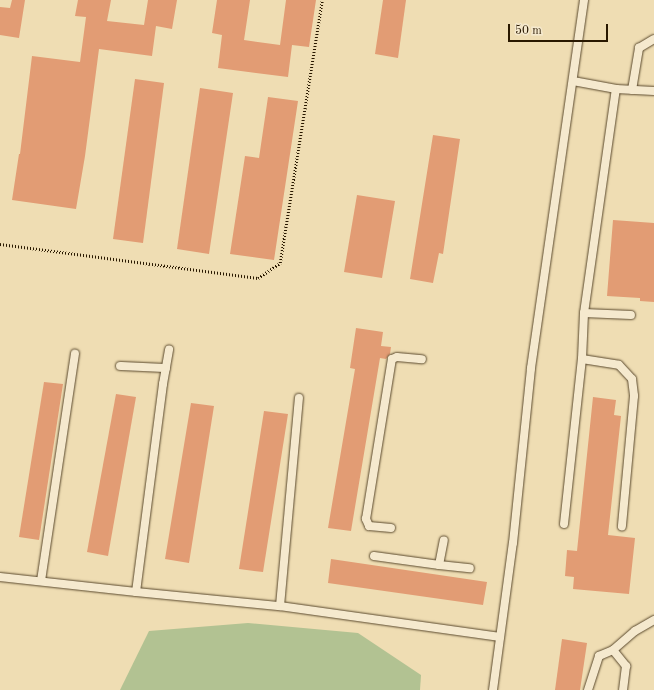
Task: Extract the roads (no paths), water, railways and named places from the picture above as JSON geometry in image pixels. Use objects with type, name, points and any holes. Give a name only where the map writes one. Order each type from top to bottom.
[{"type":"lane","points":[[493,690],[513,543],[531,368],[584,0]]},
{"type":"lane","points":[[632,90],[639,48],[654,39]]},
{"type":"lane","points":[[573,81],[616,89],[654,91]]},
{"type":"lane","points":[[564,524],[582,359],[584,313],[616,89]]},
{"type":"lane","points":[[584,313],[631,315]]},
{"type":"lane","points":[[136,592],[166,368],[170,350]]},
{"type":"lane","points":[[41,581],[75,354]]},
{"type":"lane","points":[[391,528],[368,526],[366,519],[392,359],[397,357],[422,359]]},
{"type":"lane","points":[[582,359],[619,365],[632,380],[634,396],[622,526]]},
{"type":"lane","points":[[120,366],[166,368]]},
{"type":"lane","points":[[280,606],[300,398]]},
{"type":"lane","points":[[439,565],[444,540]]},
{"type":"lane","points":[[374,556],[470,568]]},
{"type":"lane","points":[[0,576],[136,592],[280,606],[500,637]]},
{"type":"lane","points":[[588,690],[599,656],[613,650],[635,631],[654,620]]},
{"type":"lane","points":[[613,650],[626,666],[623,690]]}]
